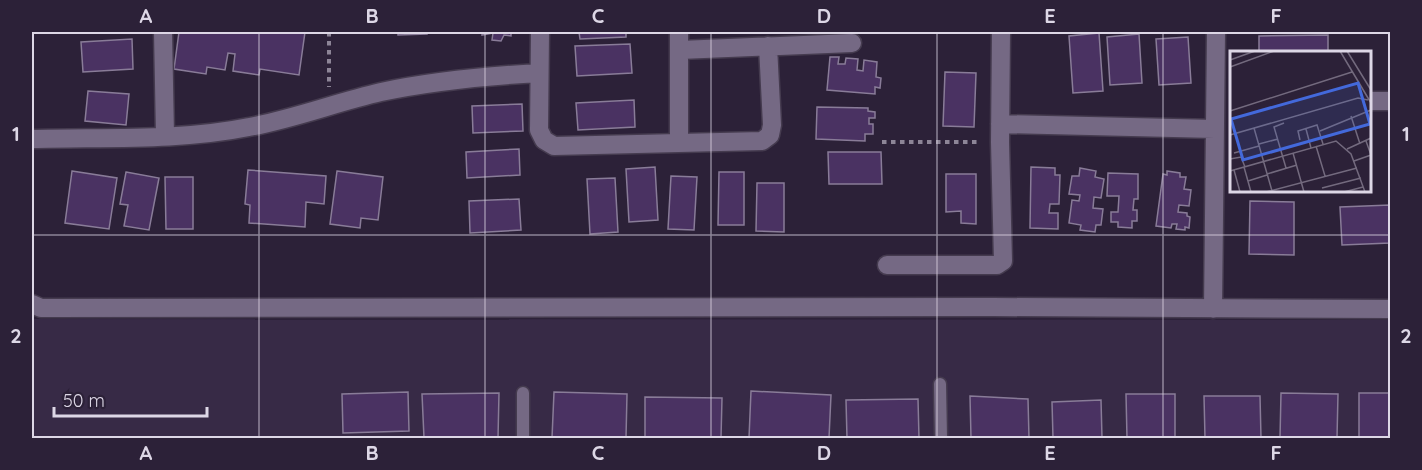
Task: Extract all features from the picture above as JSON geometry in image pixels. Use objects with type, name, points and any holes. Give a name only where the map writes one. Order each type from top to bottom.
[{"type":"street","points":[[163,32],[165,135]]},
{"type":"street","points":[[540,32],[538,130],[544,140],[554,146],[762,141],[770,135],[772,125],[768,46]]},
{"type":"street","points":[[887,265],[997,265],[1004,261],[1000,142],[1001,32]]},
{"type":"street","points":[[1213,309],[1215,129],[1223,99],[1216,32]]},
{"type":"street","points":[[680,142],[680,41],[768,46],[852,43]]},
{"type":"street","points":[[32,139],[207,133],[248,128],[381,92],[486,76],[539,73]]},
{"type":"street","points":[[1371,101],[1390,101]]},
{"type":"street","points":[[1000,124],[1215,129]]},
{"type":"street","points":[[35,308],[1390,309]]},
{"type":"lane","points":[[940,384],[940,438]]},
{"type":"lane","points":[[523,393],[524,438]]},
{"type":"path","points":[[329,32],[329,106]]},
{"type":"path","points":[[882,142],[1000,142]]},
{"type":"shaded area","points":[[32,319],[1390,320],[1390,438],[32,438]]},
{"type":"building","points":[[179,32],[305,32],[299,75],[260,69],[259,75],[233,71],[235,54],[228,53],[225,70],[207,67],[206,74],[174,69]]},
{"type":"building","points":[[398,32],[427,32],[427,34],[398,35]]},
{"type":"building","points":[[482,32],[511,32],[511,36],[504,35],[501,41],[492,40],[493,33],[482,35]]},
{"type":"building","points":[[579,32],[626,32],[626,37],[580,39]]},
{"type":"building","points":[[1099,33],[1103,91],[1073,93],[1069,36]]},
{"type":"building","points":[[1139,34],[1142,83],[1110,85],[1107,37]]},
{"type":"building","points":[[1328,35],[1328,51],[1259,51],[1259,36]]},
{"type":"building","points":[[1188,37],[1191,83],[1159,85],[1156,39]]},
{"type":"building","points":[[132,39],[133,69],[83,72],[81,42]]},
{"type":"building","points":[[630,44],[632,73],[577,76],[575,46]]},
{"type":"building","points":[[830,57],[839,57],[838,64],[845,64],[846,58],[858,59],[857,70],[863,71],[864,60],[877,62],[876,77],[881,78],[880,88],[875,87],[875,94],[827,90]]},
{"type":"building","points":[[945,72],[976,73],[974,127],[943,126]]},
{"type":"building","points":[[88,91],[129,94],[126,125],[85,121]]},
{"type":"building","points":[[634,100],[635,127],[578,130],[576,103]]},
{"type":"building","points":[[522,104],[523,131],[473,133],[472,106]]},
{"type":"building","points":[[817,107],[868,108],[868,111],[875,112],[875,118],[869,118],[869,124],[873,124],[873,134],[865,134],[865,141],[816,139]]},
{"type":"building","points":[[519,149],[520,175],[467,178],[466,152]]},
{"type":"building","points":[[828,152],[881,152],[882,184],[829,184]]},
{"type":"building","points":[[655,167],[658,220],[629,222],[626,169]]},
{"type":"building","points":[[1031,167],[1055,168],[1055,175],[1060,175],[1059,204],[1050,204],[1049,213],[1058,213],[1058,229],[1030,228]]},
{"type":"building","points":[[1080,168],[1096,171],[1095,177],[1104,179],[1101,198],[1094,197],[1093,208],[1103,209],[1101,225],[1096,225],[1095,232],[1080,230],[1081,225],[1069,223],[1072,200],[1079,201],[1080,195],[1069,194],[1072,176],[1079,176]]},
{"type":"building","points":[[248,170],[326,176],[324,204],[306,202],[305,227],[249,223],[250,205],[245,204]]},
{"type":"building","points":[[72,171],[117,178],[109,229],[65,223]]},
{"type":"building","points":[[337,171],[383,177],[378,220],[361,218],[360,228],[330,224]]},
{"type":"building","points":[[1167,171],[1180,173],[1180,177],[1186,177],[1184,189],[1191,190],[1189,206],[1179,205],[1178,212],[1187,213],[1190,217],[1189,228],[1185,227],[1185,230],[1176,229],[1177,224],[1172,224],[1171,228],[1156,226],[1163,174],[1167,175]]},
{"type":"building","points":[[126,172],[159,178],[149,230],[124,226],[128,205],[120,204]]},
{"type":"building","points":[[719,172],[744,172],[744,225],[718,225]]},
{"type":"building","points":[[1108,173],[1138,174],[1138,199],[1134,199],[1133,210],[1137,210],[1137,221],[1132,221],[1132,228],[1118,227],[1118,222],[1111,222],[1111,212],[1118,212],[1119,196],[1107,196]]},
{"type":"building","points":[[946,174],[976,174],[976,224],[961,223],[961,211],[946,212]]},
{"type":"building","points":[[671,176],[697,177],[694,230],[668,229]]},
{"type":"building","points":[[165,177],[193,177],[193,229],[166,229]]},
{"type":"building","points":[[615,178],[618,232],[590,234],[587,179]]},
{"type":"building","points":[[757,183],[784,183],[784,232],[756,231]]},
{"type":"building","points":[[519,199],[521,230],[470,233],[469,201]]},
{"type":"building","points":[[1250,201],[1294,202],[1294,255],[1249,254]]},
{"type":"building","points":[[1390,205],[1390,243],[1342,245],[1340,207]]},
{"type":"building","points":[[751,391],[831,395],[829,438],[749,438]]},
{"type":"building","points":[[408,392],[409,431],[343,433],[342,394]]},
{"type":"building","points":[[554,392],[627,394],[626,438],[552,438]]},
{"type":"building","points":[[499,393],[498,438],[424,438],[422,394]]},
{"type":"building","points":[[1281,393],[1338,394],[1337,438],[1280,438]]},
{"type":"building","points":[[1359,393],[1390,393],[1390,438],[1359,438]]},
{"type":"building","points":[[1126,394],[1175,394],[1175,438],[1127,438]]},
{"type":"building","points":[[970,396],[1028,399],[1029,438],[971,438]]},
{"type":"building","points":[[1204,396],[1260,396],[1261,438],[1205,438]]},
{"type":"building","points":[[645,397],[722,398],[721,438],[645,438]]},
{"type":"building","points":[[918,399],[919,438],[847,438],[846,400]]},
{"type":"building","points":[[1101,400],[1102,438],[1053,438],[1052,402]]}]
